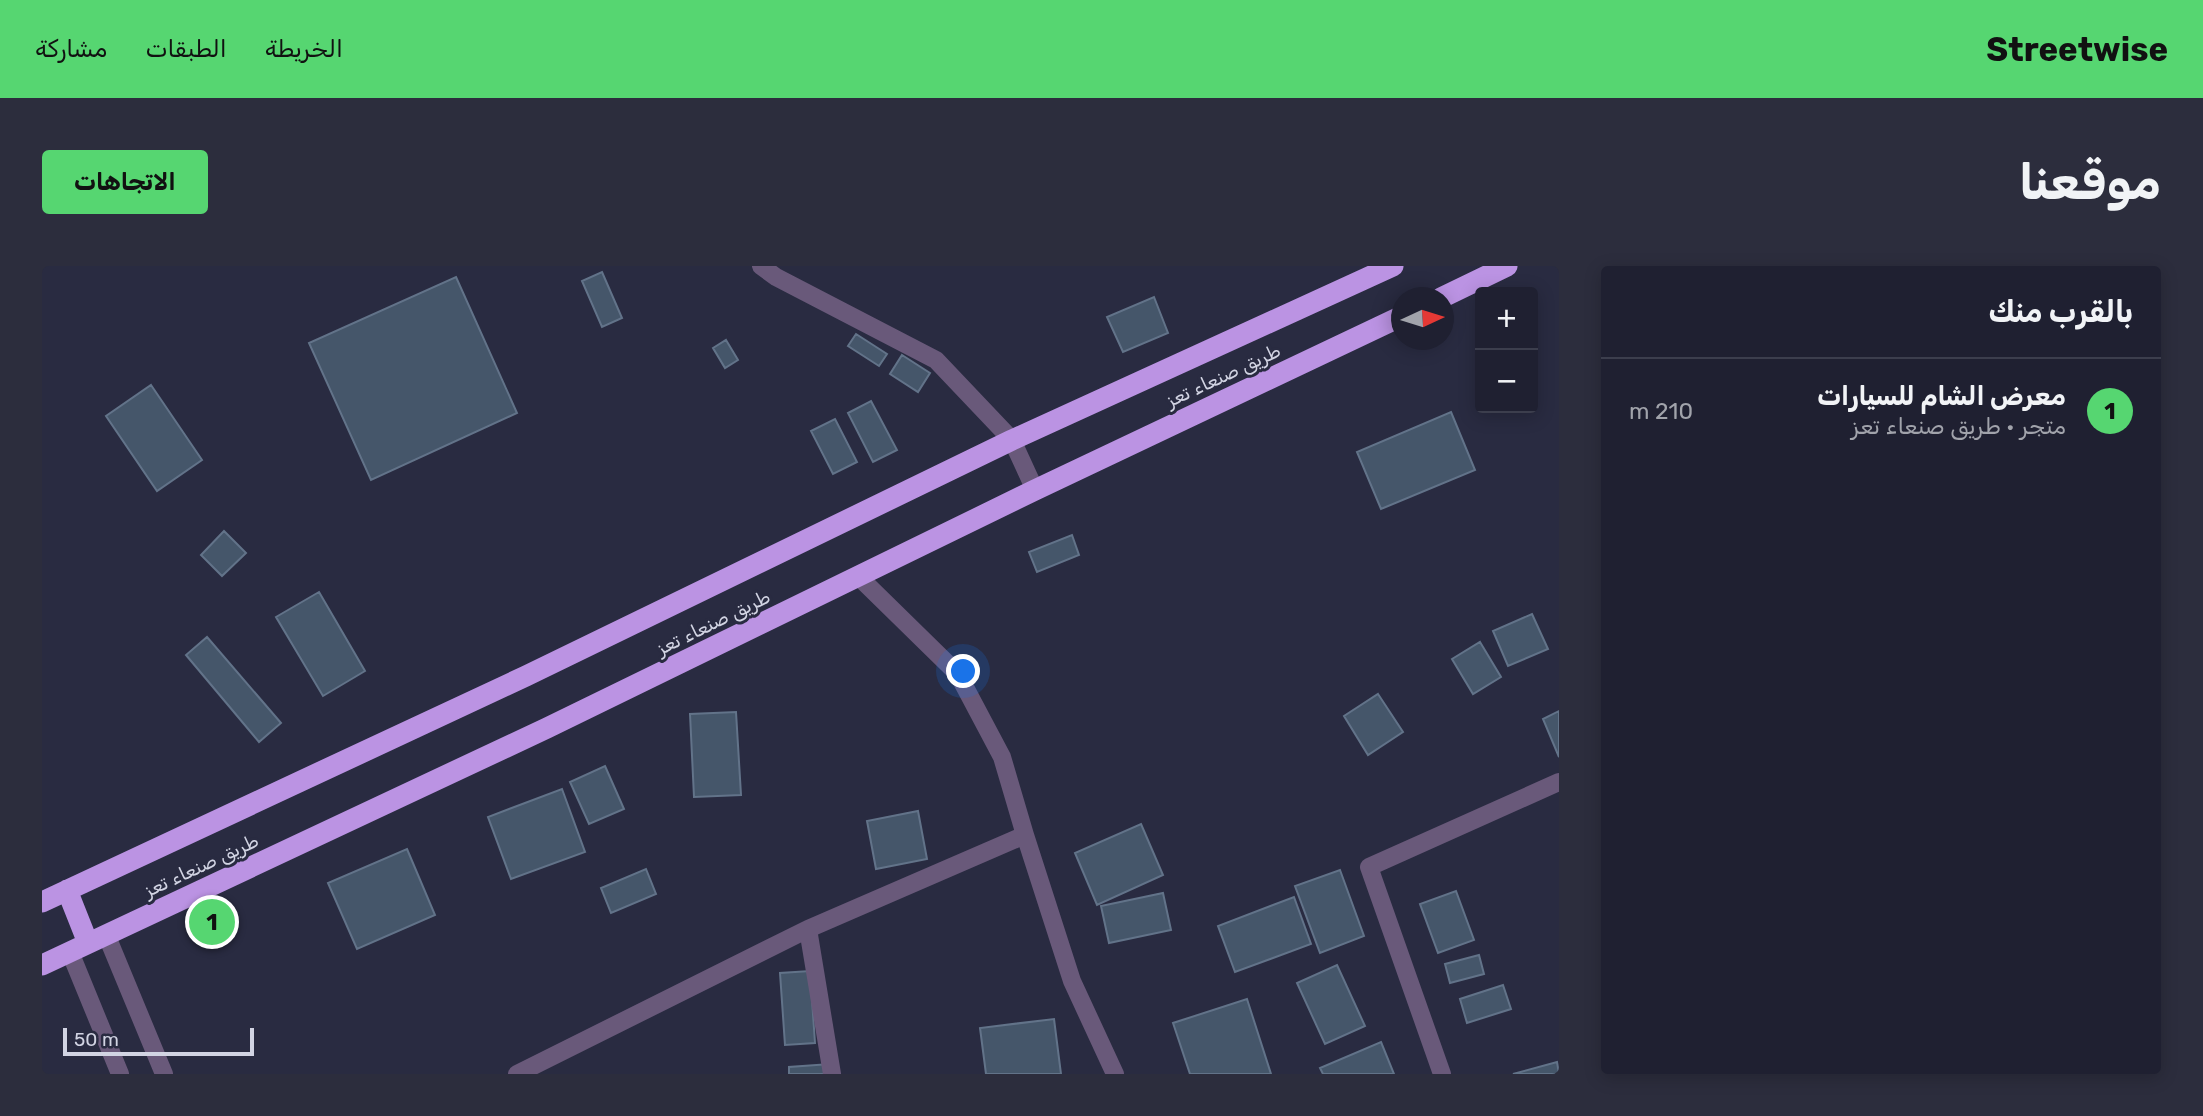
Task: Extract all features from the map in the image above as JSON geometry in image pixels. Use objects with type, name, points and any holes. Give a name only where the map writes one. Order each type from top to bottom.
[{"type":"highway","name":"طريق صنعاء تعز","points":[[42,902],[526,676],[1012,440],[1393,266]]},
{"type":"highway","points":[[1454,292],[1507,266]]},
{"type":"highway","name":"طريق صنعاء تعز","points":[[42,965],[560,722],[1035,490],[1391,321]]},
{"type":"highway","points":[[67,890],[88,943]]},
{"type":"street","points":[[761,266],[776,277],[936,360],[1012,440],[1035,490]]},
{"type":"street","points":[[859,577],[958,674],[1002,757],[1072,981],[1115,1074]]},
{"type":"street","points":[[1442,1074],[1369,867],[1559,782]]},
{"type":"street","points":[[517,1074],[808,929],[1025,835]]},
{"type":"street","points":[[808,929],[832,1074]]},
{"type":"street","points":[[88,943],[120,1074]]},
{"type":"street","points":[[88,943],[164,1074]]},
{"type":"building","points":[[602,272],[622,318],[602,327],[582,281]]},
{"type":"building","points":[[456,277],[517,413],[371,480],[309,343]]},
{"type":"building","points":[[1154,297],[1168,333],[1123,352],[1107,317]]},
{"type":"building","points":[[856,334],[887,354],[879,366],[848,346]]},
{"type":"building","points":[[726,340],[738,360],[725,368],[713,348]]},
{"type":"building","points":[[902,355],[930,373],[918,392],[890,374]]},
{"type":"building","points":[[151,385],[202,460],[157,491],[106,416]]},
{"type":"building","points":[[871,401],[897,450],[873,462],[848,413]]},
{"type":"building","points":[[1451,412],[1475,470],[1381,509],[1357,452]]},
{"type":"building","points":[[835,419],[857,462],[833,474],[811,431]]},
{"type":"building","points":[[224,531],[246,553],[222,576],[201,555]]},
{"type":"building","points":[[1072,535],[1079,555],[1037,572],[1029,552]]},
{"type":"building","points":[[319,592],[365,671],[323,696],[276,617]]},
{"type":"building","points":[[1532,614],[1548,649],[1508,666],[1493,631]]},
{"type":"building","points":[[207,637],[281,723],[259,742],[186,655]]},
{"type":"building","points":[[1480,642],[1501,677],[1473,694],[1452,659]]},
{"type":"building","points":[[1378,694],[1403,732],[1368,755],[1344,716]]},
{"type":"building","points":[[1559,711],[1559,757],[1543,719]]},
{"type":"building","points":[[736,712],[741,795],[694,797],[690,714]]},
{"type":"building","points":[[605,766],[624,809],[589,824],[570,782]]},
{"type":"building","points":[[562,789],[585,852],[511,879],[488,817]]},
{"type":"building","points":[[918,811],[927,859],[876,869],[867,821]]},
{"type":"building","points":[[1141,824],[1163,875],[1097,905],[1075,853]]},
{"type":"building","points":[[407,849],[435,915],[357,949],[328,883]]},
{"type":"building","points":[[646,869],[656,894],[611,913],[601,888]]},
{"type":"building","points":[[1340,870],[1364,936],[1320,953],[1295,886]]},
{"type":"building","points":[[1456,891],[1474,940],[1438,953],[1420,904]]},
{"type":"building","points":[[1163,893],[1171,930],[1109,943],[1101,906]]},
{"type":"building","points":[[1294,897],[1311,944],[1235,972],[1218,926]]},
{"type":"building","points":[[1479,955],[1484,974],[1450,983],[1445,964]]},
{"type":"building","points":[[1337,965],[1365,1026],[1325,1044],[1297,983]]},
{"type":"building","points":[[810,971],[815,1043],[785,1045],[780,973]]},
{"type":"building","points":[[1503,985],[1511,1009],[1467,1023],[1460,999]]},
{"type":"building","points":[[1247,999],[1271,1074],[1190,1074],[1173,1023]]},
{"type":"building","points":[[1054,1019],[1061,1074],[986,1074],[980,1028]]},
{"type":"building","points":[[1381,1042],[1394,1074],[1323,1074],[1320,1068]]},
{"type":"building","points":[[1557,1062],[1559,1074],[1513,1074]]},
{"type":"building","points":[[830,1064],[831,1074],[789,1074],[789,1067]]},
{"type":"place","name":"معرض الشام للسيارات","points":[[212,922]]}]
